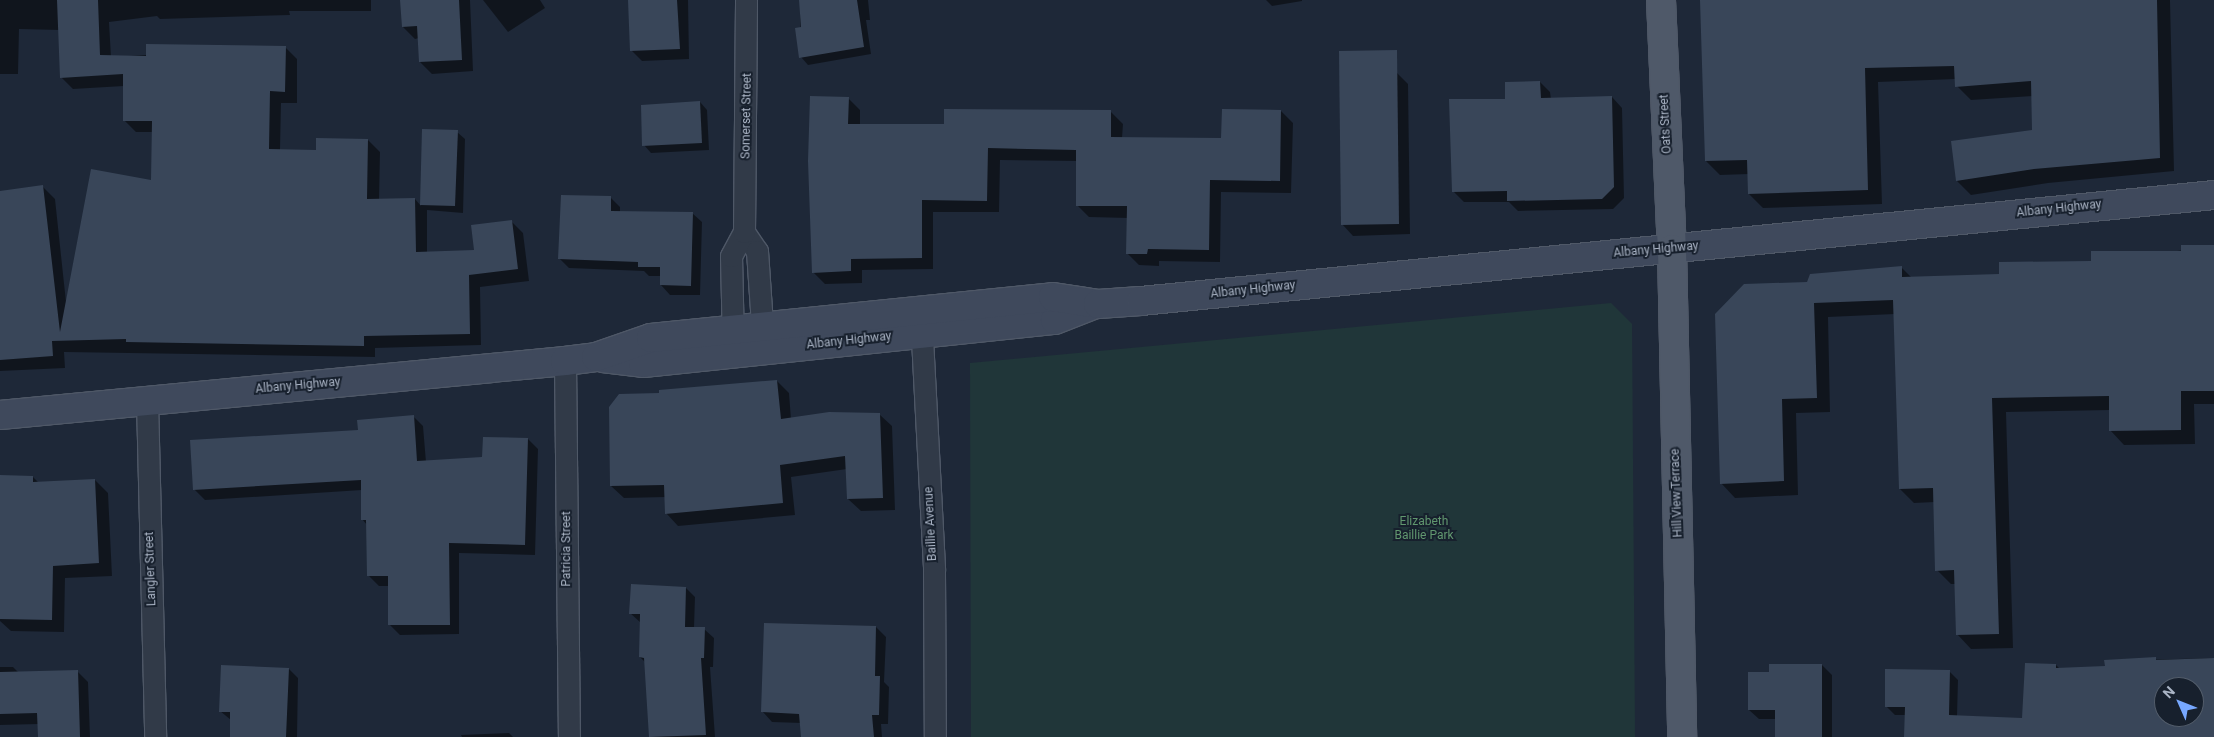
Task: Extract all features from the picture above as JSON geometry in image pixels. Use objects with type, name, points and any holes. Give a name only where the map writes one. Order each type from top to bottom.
[{"type":"main road","name":"Oats Street","points":[[1660,0],[1672,249]]},
{"type":"main road","name":"Albany Highway","points":[[0,415],[565,361],[596,357],[651,338],[733,342],[921,323],[1053,296],[1098,304],[2214,195]]},
{"type":"main road","name":"Hill View Terrace","points":[[1672,249],[1682,737]]},
{"type":"street","name":"Somerset Street","points":[[733,342],[730,256],[744,232],[746,0]]},
{"type":"street","points":[[744,232],[757,251],[763,338]]},
{"type":"street","name":"Baillie Avenue","points":[[921,323],[934,571],[935,737]]},
{"type":"street","name":"Patricia Street","points":[[565,361],[569,737]]},
{"type":"street","name":"Langler Street","points":[[148,400],[155,737]]},
{"type":"green space","name":"Elizabeth Baillie Park","points":[[1611,303],[1632,324],[1635,737],[971,737],[970,363]]},
{"type":"building","points":[[57,0],[98,0],[100,55],[146,56],[146,44],[286,46],[285,92],[270,91],[269,149],[316,150],[316,138],[368,139],[367,199],[415,198],[416,252],[474,250],[471,225],[512,220],[518,269],[469,275],[470,334],[364,336],[364,346],[126,342],[126,339],[52,341],[53,356],[0,360],[0,191],[43,185],[60,332],[91,169],[151,180],[152,121],[123,121],[123,74],[60,78]]},
{"type":"building","points":[[400,0],[459,0],[462,60],[419,62],[417,26],[402,27]]},
{"type":"building","points":[[628,0],[677,0],[680,49],[630,51]]},
{"type":"building","points":[[799,0],[857,0],[864,47],[799,58],[795,28],[801,27]]},
{"type":"building","points":[[1700,0],[2157,0],[2160,158],[2034,169],[1956,181],[1951,141],[2032,130],[2031,81],[1955,87],[1954,66],[1865,68],[1868,190],[1748,194],[1747,160],[1705,161]]},
{"type":"building","points":[[1397,50],[1399,224],[1341,225],[1339,51]]},
{"type":"building","points":[[1540,81],[1541,98],[1612,96],[1614,187],[1602,199],[1507,201],[1507,191],[1452,192],[1449,99],[1505,99],[1505,82]]},
{"type":"building","points":[[810,96],[849,97],[848,124],[944,124],[944,109],[1111,110],[1111,137],[1221,138],[1222,109],[1281,110],[1280,181],[1210,180],[1209,250],[1148,249],[1147,254],[1126,254],[1127,206],[1076,206],[1076,150],[988,148],[987,201],[922,200],[922,258],[851,259],[851,271],[812,273],[808,161]]},
{"type":"building","points":[[700,101],[702,143],[642,146],[641,105]]},
{"type":"building","points":[[422,129],[458,130],[455,206],[420,205]]},
{"type":"building","points":[[561,195],[611,196],[611,211],[693,212],[691,286],[660,285],[660,267],[638,267],[638,262],[558,259]]},
{"type":"building","points":[[2181,245],[2214,245],[2214,391],[2181,391],[2181,430],[2109,431],[2109,396],[1992,398],[1999,634],[1956,635],[1954,570],[1935,571],[1933,488],[1899,489],[1893,300],[1814,303],[1817,398],[1782,399],[1784,481],[1720,484],[1715,314],[1744,284],[1807,282],[1810,274],[1902,266],[1902,277],[1999,274],[1999,262],[2091,261],[2091,251],[2181,251]]},
{"type":"building","points":[[777,380],[781,419],[829,412],[880,413],[883,498],[847,499],[845,456],[780,465],[783,503],[665,514],[664,485],[610,486],[609,407],[619,394],[659,393],[659,390]]},
{"type":"building","points":[[414,415],[417,461],[482,457],[483,437],[528,438],[525,545],[449,543],[450,625],[388,625],[388,576],[367,576],[366,520],[361,520],[361,480],[193,490],[190,440],[358,430],[357,420]]},
{"type":"building","points":[[0,475],[33,476],[33,482],[95,479],[99,563],[53,566],[52,620],[0,619]]},
{"type":"building","points":[[631,584],[686,587],[685,627],[705,627],[704,658],[701,658],[706,735],[649,737],[644,658],[639,657],[640,614],[629,614]]},
{"type":"building","points":[[764,623],[876,626],[875,676],[880,676],[879,715],[872,715],[874,737],[801,737],[799,714],[761,712]]},
{"type":"building","points":[[2156,657],[2156,660],[2214,658],[2214,737],[1904,737],[1905,707],[1885,707],[1885,669],[1950,670],[1949,715],[2022,718],[2025,663],[2056,664],[2056,668],[2105,666],[2104,660]]},
{"type":"building","points":[[1769,664],[1822,664],[1822,737],[1775,737],[1775,710],[1748,710],[1748,672],[1769,672]]},
{"type":"building","points":[[221,665],[289,668],[286,737],[230,737],[230,712],[219,712]]},
{"type":"building","points":[[78,670],[80,737],[38,737],[37,713],[0,714],[0,672]]}]
